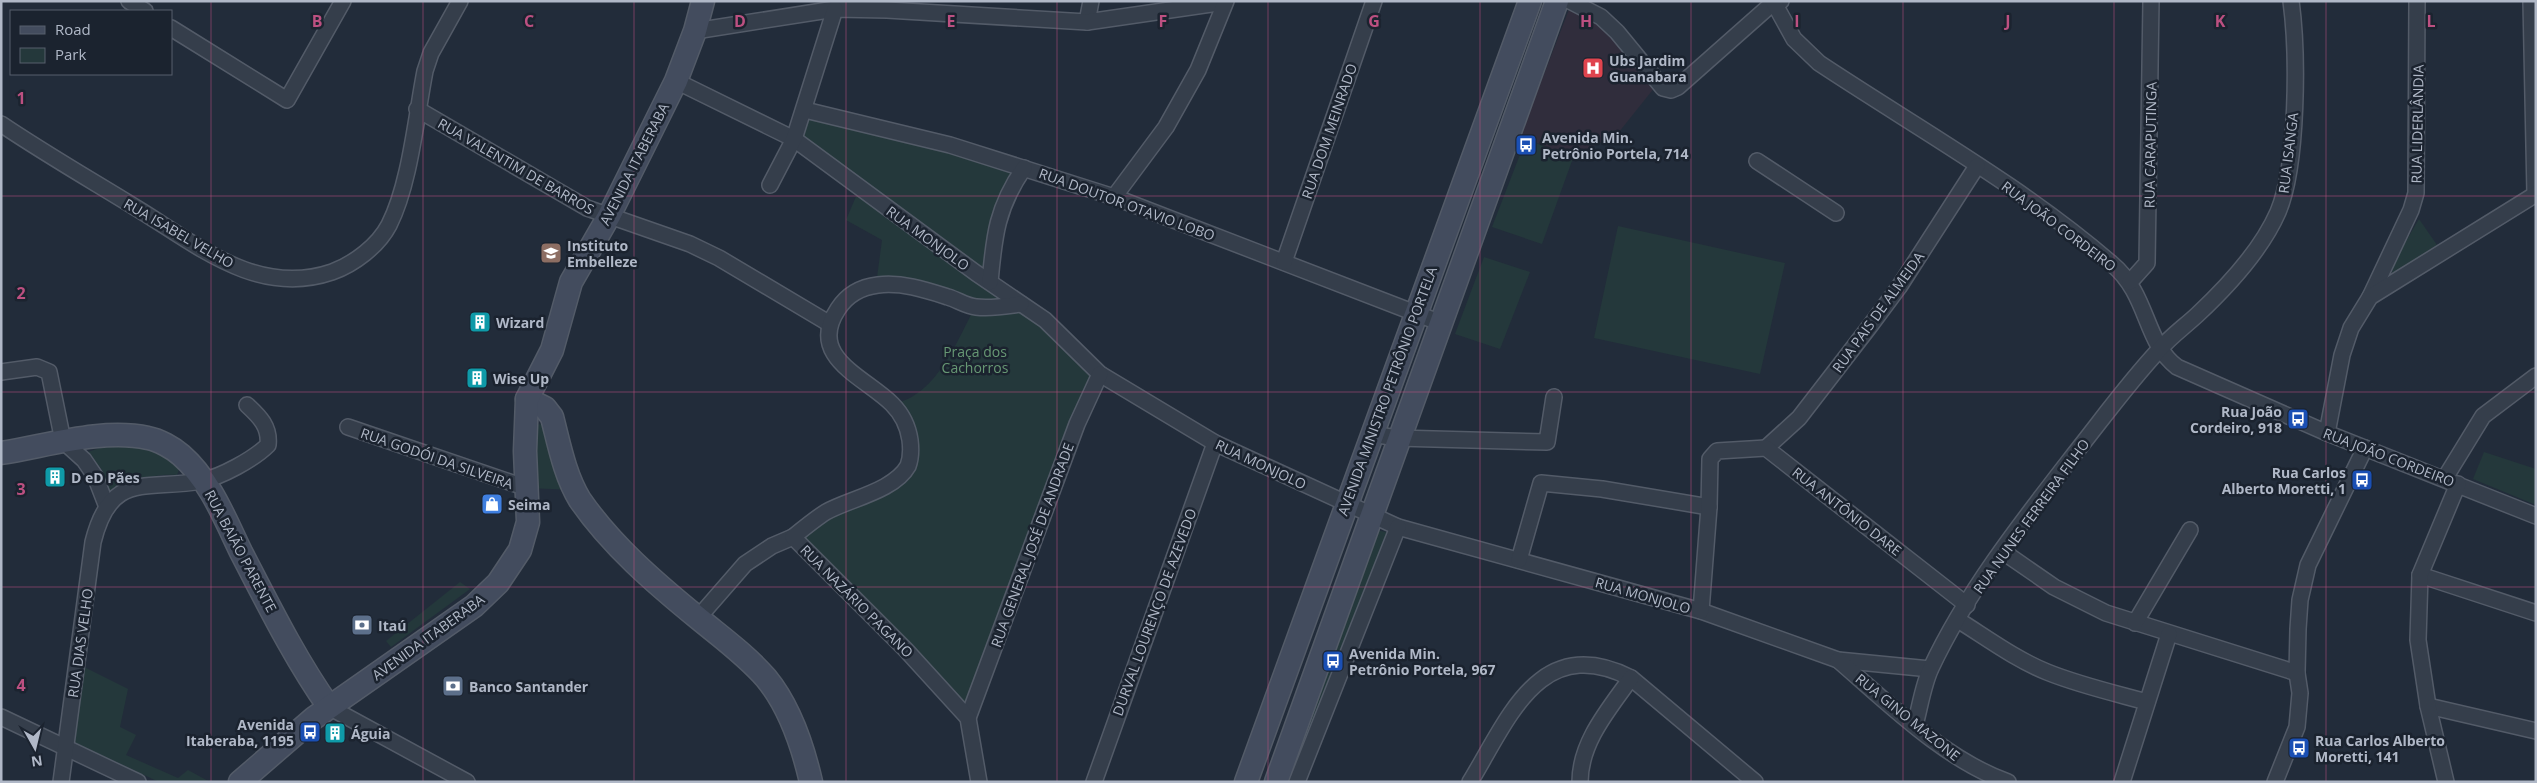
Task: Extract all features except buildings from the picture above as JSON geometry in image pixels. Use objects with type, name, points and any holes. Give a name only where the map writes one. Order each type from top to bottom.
[{"type":"main road","name":"AVENIDA ITABERABA","points":[[240,782],[258,764],[329,707],[474,606],[498,584],[520,550],[525,536],[529,507],[525,451],[527,400],[552,350],[571,282],[608,216],[676,81],[695,31],[703,1]]},
{"type":"main road","name":"AVENIDA MINISTRO PETRÔNIO PORTELA","points":[[1246,782],[1530,1]]},
{"type":"main road","name":"AVENIDA MINISTRO PETRÔNIO PORTELA","points":[[1276,782],[1373,517],[1557,1]]},
{"type":"main road","points":[[552,350],[549,403],[570,476],[579,498],[645,572],[698,618],[739,650],[767,679],[789,718],[799,742],[811,782]]},
{"type":"main road","points":[[527,400],[545,408],[552,418]]},
{"type":"main road","name":"RUA BAIÃO PARENTE","points":[[1,453],[63,441],[121,436],[149,438],[182,456],[203,481],[223,514],[307,675],[329,707]]},
{"type":"street","points":[[129,1],[143,10]]},
{"type":"street","points":[[172,29],[287,100],[344,1]]},
{"type":"street","name":"RUA ISABEL VELHO","points":[[1,124],[201,248],[248,272],[282,280],[313,279],[344,268],[364,254],[388,227],[401,200],[417,109],[431,53],[460,1]]},
{"type":"street","points":[[1087,22],[1091,1]]},
{"type":"street","name":"RUA DOM MEINRADO","points":[[1284,262],[1374,1]]},
{"type":"street","points":[[1570,1],[1606,22],[1664,88],[1671,90],[1678,87],[1776,2]]},
{"type":"street","name":"RUA CARAPUTINGA","points":[[2130,282],[2147,263],[2151,1]]},
{"type":"street","name":"RUA ISANGA","points":[[2159,349],[2198,314],[2240,270],[2278,214],[2285,191],[2293,131],[2294,59],[2291,1]]},
{"type":"street","name":"RUA LIDERLÂNDIA","points":[[2327,433],[2348,337],[2370,297],[2411,210],[2416,192],[2417,1]]},
{"type":"street","points":[[2370,297],[2535,194],[2531,1]]},
{"type":"street","points":[[695,31],[763,18],[834,10],[948,8],[1087,22],[1225,2],[1198,70],[1166,128],[1114,196]]},
{"type":"street","name":"RUA JOÃO CORDEIRO","points":[[1776,2],[1794,39],[1819,63],[2037,206],[2113,264],[2130,282],[2142,304],[2159,349],[2177,367],[2327,433],[2536,516]]},
{"type":"street","points":[[770,185],[794,139],[805,110],[834,10]]},
{"type":"street","name":"RUA MONJOLO","points":[[676,81],[794,139],[1045,320],[1100,374],[1215,443],[1398,527],[1701,611],[1838,660],[1930,669]]},
{"type":"street","name":"RUA VALENTIM DE BARROS","points":[[417,109],[587,208],[690,244],[719,258],[830,324]]},
{"type":"street","name":"RUA DOUTOR OTAVIO LOBO","points":[[805,110],[950,145],[1114,196],[1441,324]]},
{"type":"street","points":[[1757,161],[1836,213]]},
{"type":"street","name":"RUA PAIS DE ALMEIDA","points":[[1766,448],[1790,429],[1870,326],[1899,287],[1977,166]]},
{"type":"street","points":[[990,282],[994,235],[1009,189],[1024,168]]},
{"type":"street","points":[[830,324],[844,300],[855,291],[876,285],[910,286],[975,307],[995,308],[1021,304]]},
{"type":"street","name":"RUA NAZÁRIO PAGANO","points":[[830,324],[829,336],[832,351],[840,364],[892,404],[903,418],[912,449],[908,466],[897,478],[881,488],[827,512],[793,537],[906,650],[968,718]]},
{"type":"street","name":"RUA NUNES FERREIRA FILHO","points":[[1915,725],[1930,669],[1967,605],[2002,551],[2047,489],[2159,349]]},
{"type":"street","points":[[1,372],[37,367],[49,372],[63,441],[84,460],[95,476],[107,507]]},
{"type":"street","name":"RUA GENERAL JOSÉ DE ANDRADE","points":[[968,718],[1077,424],[1100,374]]},
{"type":"street","points":[[2446,782],[2428,706],[2418,640],[2420,575],[2451,481],[2483,416],[2536,376]]},
{"type":"street","points":[[1372,434],[1401,438],[1547,442],[1554,397]]},
{"type":"street","points":[[203,481],[257,456],[268,445],[269,434],[262,419],[247,404]]},
{"type":"street","name":"RUA GODÓI DA SILVEIRA","points":[[348,427],[527,488]]},
{"type":"street","name":"DURVAL LOURENÇO DE AZEVEDO","points":[[1094,782],[1215,443]]},
{"type":"street","points":[[1701,611],[1709,507],[1710,459],[1717,451],[1766,448]]},
{"type":"street","name":"RUA ANTÔNIO DARE","points":[[1766,448],[1967,605]]},
{"type":"street","points":[[2275,782],[2297,727],[2300,693],[2297,673],[2300,600],[2308,565],[2365,448]]},
{"type":"street","name":"RUA DIAS VELHO","points":[[61,782],[93,542],[100,518],[107,507],[120,495],[144,484],[203,481]]},
{"type":"street","points":[[1519,560],[1541,483],[1602,490],[1709,507]]},
{"type":"street","points":[[1297,782],[1398,527]]},
{"type":"street","points":[[2135,624],[2190,530]]},
{"type":"street","points":[[698,618],[745,564],[772,546],[793,537]]},
{"type":"street","points":[[2002,551],[2054,587],[2079,601],[2135,624],[2297,673]]},
{"type":"street","points":[[2420,575],[2536,613]]},
{"type":"street","points":[[1958,620],[2045,672],[2070,681],[2147,702]]},
{"type":"street","points":[[2122,782],[2170,634]]},
{"type":"street","name":"RUA GINO MAZONE","points":[[1838,660],[1915,725],[1965,762],[1991,776],[2008,782]]},
{"type":"street","points":[[1470,782],[1524,693],[1543,678],[1566,667],[1586,664],[1610,668],[1631,678],[1755,782]]},
{"type":"street","points":[[1580,782],[1584,752],[1600,722],[1631,678]]},
{"type":"street","points":[[2428,706],[2536,731]]},
{"type":"street","points":[[329,707],[467,782]]},
{"type":"street","points":[[1,717],[138,782]]},
{"type":"street","points":[[968,718],[978,782]]},
{"type":"shaded area","name":"Ubs Jardim Guanabara","points":[[1570,7],[1599,21],[1655,87],[1619,132],[1573,158],[1520,136]]},
{"type":"green space","name":"Praça dos Cachorros","points":[[805,110],[1024,168],[1009,189],[990,282],[1100,374],[968,718],[793,537],[897,478],[911,449],[892,404],[907,399],[921,391],[933,379],[952,351],[975,307],[876,285],[882,240],[846,220],[860,187],[794,139]]},
{"type":"green space","points":[[1526,139],[1573,158],[1542,244],[1492,227]]},
{"type":"green space","points":[[2419,219],[2437,245],[2391,276],[2396,258]]},
{"type":"green space","points":[[1618,226],[1785,263],[1760,374],[1594,338]]},
{"type":"green space","points":[[1484,257],[1530,272],[1500,349],[1455,334]]},
{"type":"green space","points":[[533,425],[549,426],[575,490],[527,488]]},
{"type":"green space","points":[[120,441],[156,448],[180,467],[177,475],[150,477],[108,491],[102,470],[88,452]]},
{"type":"green space","points":[[2484,452],[2536,469],[2536,505],[2473,479]]},
{"type":"green space","points":[[1367,528],[1395,534],[1305,782],[1276,782]]},
{"type":"green space","points":[[460,582],[470,589],[391,647],[386,641]]},
{"type":"green space","points":[[80,665],[128,689],[120,727],[136,735],[126,755],[178,778],[188,770],[210,782],[159,782],[69,740]]},
{"type":"place","name":"Ubs Jardim Guanabara","points":[[1593,68]]},
{"type":"place","name":"Avenida Min. Petrônio Portela, 714","points":[[1526,145]]},
{"type":"place","name":"Instituto Embelleze","points":[[551,253]]},
{"type":"place","name":"Wizard","points":[[480,322]]},
{"type":"place","name":"Wise Up","points":[[477,378]]},
{"type":"place","name":"Rua João Cordeiro, 918","points":[[2298,419]]},
{"type":"place","name":"D eD Pães","points":[[55,477]]},
{"type":"place","name":"Rua Carlos Alberto Moretti, 1","points":[[2362,480]]},
{"type":"place","name":"Seima","points":[[492,504]]},
{"type":"place","name":"Itaú","points":[[362,625]]},
{"type":"place","name":"Avenida Min. Petrônio Portela, 967","points":[[1333,661]]},
{"type":"place","name":"Banco Santander","points":[[453,686]]},
{"type":"place","name":"Avenida Itaberaba, 1195","points":[[310,732]]},
{"type":"place","name":"Águia","points":[[335,733]]},
{"type":"place","name":"Rua Carlos Alberto Moretti, 141","points":[[2299,748]]}]
